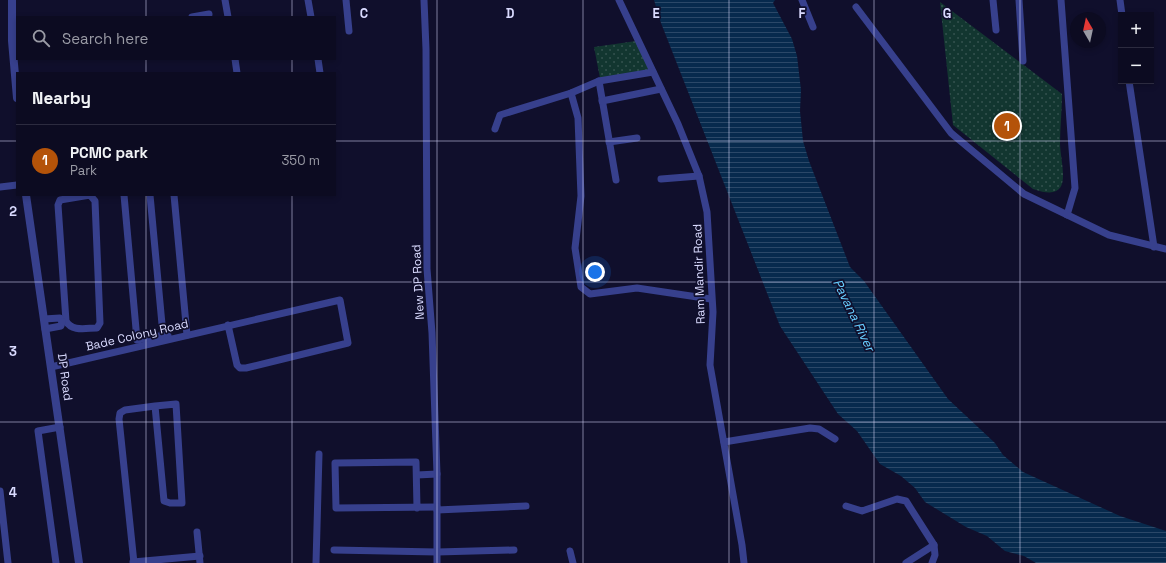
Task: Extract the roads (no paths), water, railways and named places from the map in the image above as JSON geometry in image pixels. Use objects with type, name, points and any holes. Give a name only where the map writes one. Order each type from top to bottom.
[{"type":"street","points":[[12,0],[11,29],[12,41],[15,49],[16,74]]},
{"type":"street","points":[[226,0],[228,16]]},
{"type":"street","points":[[308,0],[311,16]]},
{"type":"street","points":[[346,0],[349,31]]},
{"type":"street","name":"New DP Road","points":[[424,0],[426,49],[427,269],[432,333],[437,474],[437,563]]},
{"type":"street","name":"Ram Mandir Road","points":[[619,0],[678,124],[699,176],[707,212],[712,312],[710,364],[744,563]]},
{"type":"street","points":[[802,0],[813,27]]},
{"type":"street","points":[[993,0],[996,30]]},
{"type":"street","points":[[1019,0],[1024,61]]},
{"type":"street","points":[[1060,0],[1075,188],[1067,215]]},
{"type":"street","points":[[1120,0],[1122,12]]},
{"type":"street","points":[[856,7],[951,133],[1024,194],[1109,235],[1154,247],[1166,248]]},
{"type":"street","points":[[198,16],[209,14]]},
{"type":"street","points":[[235,60],[237,72]]},
{"type":"street","points":[[318,60],[320,72]]},
{"type":"street","points":[[496,129],[500,115],[571,93],[599,81],[653,72]]},
{"type":"street","points":[[599,81],[616,180]]},
{"type":"street","points":[[1129,84],[1154,247]]},
{"type":"street","points":[[602,101],[661,89]]},
{"type":"street","points":[[571,93],[578,118],[581,196],[575,248],[581,287],[590,294],[637,288],[711,299]]},
{"type":"street","points":[[609,142],[637,138]]},
{"type":"street","points":[[662,179],[699,176]]},
{"type":"street","points":[[0,187],[16,185]]},
{"type":"street","name":"DP Road","points":[[26,196],[48,318],[45,329],[79,563]]},
{"type":"street","points":[[45,329],[61,326],[64,322],[58,205],[60,200],[84,196]]},
{"type":"street","points":[[48,318],[60,318],[68,326],[73,328],[97,328],[100,323],[95,201],[91,196]]},
{"type":"street","points":[[124,196],[137,340],[163,338]]},
{"type":"street","points":[[145,196],[147,200],[152,270],[163,338]]},
{"type":"street","points":[[150,196],[163,338]]},
{"type":"street","points":[[174,196],[187,333]]},
{"type":"street","name":"Bade Colony Road","points":[[51,367],[163,338],[340,300],[348,344],[246,368],[240,368],[237,365],[228,325]]},
{"type":"street","points":[[155,406],[164,501],[170,503],[182,503],[176,404],[155,406],[125,410],[120,413],[119,418],[134,562],[200,560],[197,532]]},
{"type":"street","points":[[56,563],[38,431],[60,427]]},
{"type":"street","points":[[724,442],[810,428],[819,429],[835,439]]},
{"type":"street","points":[[316,563],[319,454]]},
{"type":"street","points":[[417,508],[416,462],[335,463],[336,508],[437,509],[526,506]]},
{"type":"street","points":[[417,475],[437,474]]},
{"type":"street","points":[[0,491],[8,563]]},
{"type":"street","points":[[846,506],[862,511],[902,499],[906,501],[934,545],[935,555],[932,563]]},
{"type":"street","points":[[906,563],[934,545]]},
{"type":"street","points":[[334,550],[436,552],[514,550]]},
{"type":"street","points":[[570,551],[573,563]]},
{"type":"water","name":"Pavana River","points":[[654,0],[775,0],[773,3],[792,39],[797,56],[801,90],[800,111],[803,141],[809,161],[850,267],[864,281],[948,399],[995,443],[1003,455],[1023,472],[1120,516],[1166,531],[1166,563],[1036,563],[1024,556],[1005,551],[987,536],[966,527],[925,502],[915,488],[901,476],[880,464],[857,431],[838,414],[780,326],[661,23]]},
{"type":"place","name":"PCMC park","points":[[1007,126]]}]
